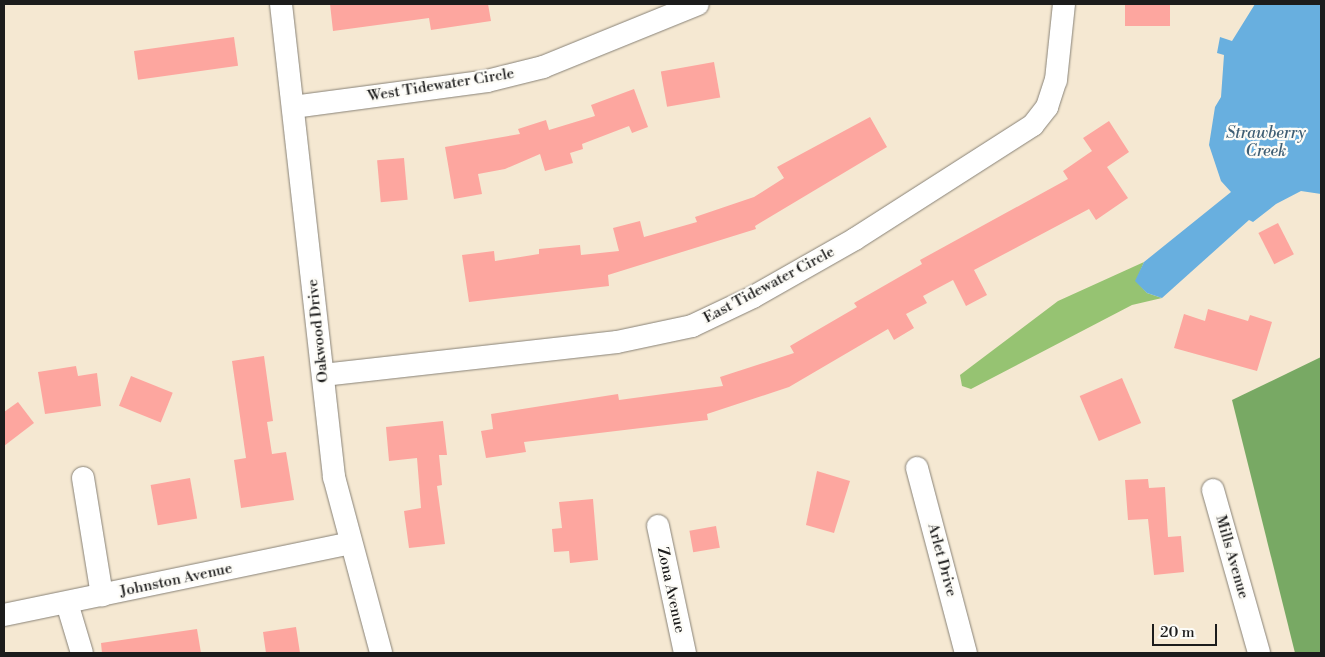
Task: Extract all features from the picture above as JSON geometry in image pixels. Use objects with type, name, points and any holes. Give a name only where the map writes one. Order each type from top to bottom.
[{"type":"street","name":"Oakwood Drive","points":[[280,4],[334,476],[348,544],[381,653]]},
{"type":"street","name":"West Tidewater Circle","points":[[293,107],[487,81],[542,67],[698,4]]},
{"type":"street","name":"East Tidewater Circle","points":[[323,375],[617,342],[692,326],[855,239],[1033,125],[1047,108],[1056,80],[1064,4]]},
{"type":"street","name":"Arlet Drive","points":[[917,468],[966,653]]},
{"type":"street","points":[[83,478],[102,595]]},
{"type":"street","name":"Mills Avenue","points":[[1213,490],[1259,653]]},
{"type":"street","name":"Zona Avenue","points":[[658,526],[685,653]]},
{"type":"street","name":"Johnston Avenue","points":[[4,615],[348,544]]},
{"type":"street","points":[[67,602],[82,653]]},
{"type":"green space","points":[[1144,262],[1136,281],[1147,293],[1162,298],[1132,305],[971,389],[962,386],[960,375],[1058,301]]},
{"type":"green space","points":[[1321,357],[1321,653],[1295,653],[1232,400]]},
{"type":"water","name":"Strawberry Creek","points":[[1255,4],[1321,4],[1321,194],[1301,191],[1276,204],[1253,222],[1249,220],[1162,298],[1147,293],[1135,281],[1144,262],[1231,192],[1221,181],[1209,145],[1215,107],[1221,97],[1224,55],[1217,53],[1220,37],[1232,41]]},
{"type":"building","points":[[330,4],[488,4],[491,21],[431,30],[429,18],[333,31]]},
{"type":"building","points":[[1125,4],[1170,4],[1170,26],[1125,26]]},
{"type":"building","points":[[234,37],[238,66],[138,80],[134,51]]},
{"type":"building","points":[[714,62],[720,97],[667,107],[661,71]]},
{"type":"building","points":[[634,89],[648,127],[632,133],[629,126],[582,144],[583,149],[570,153],[573,163],[545,171],[540,154],[505,169],[478,174],[482,194],[454,199],[445,147],[520,134],[518,129],[546,120],[549,130],[595,116],[591,105]]},
{"type":"building","points":[[870,117],[887,147],[755,226],[756,229],[608,275],[609,286],[469,302],[462,255],[494,251],[495,261],[539,254],[539,249],[580,245],[581,255],[619,251],[613,228],[640,221],[644,237],[697,222],[695,217],[754,197],[784,178],[777,167]]},
{"type":"building","points":[[1109,121],[1129,152],[1107,167],[1128,198],[1096,220],[1089,209],[974,270],[987,295],[966,306],[953,280],[923,296],[927,303],[906,314],[914,328],[894,340],[888,329],[789,387],[707,414],[708,420],[524,442],[526,452],[486,458],[481,431],[493,429],[491,414],[618,394],[619,400],[723,386],[720,377],[794,353],[790,346],[857,307],[854,303],[922,264],[920,260],[1068,179],[1063,171],[1092,151],[1083,138]]},
{"type":"building","points":[[404,158],[408,200],[381,202],[377,160]]},
{"type":"building","points":[[1278,223],[1294,254],[1274,264],[1258,233]]},
{"type":"building","points":[[1208,309],[1248,321],[1250,315],[1272,322],[1257,371],[1174,348],[1184,314],[1205,321]]},
{"type":"building","points":[[264,356],[273,421],[267,422],[272,454],[286,452],[294,500],[241,508],[234,460],[246,458],[232,361]]},
{"type":"building","points":[[76,366],[78,376],[97,373],[101,406],[45,414],[38,372]]},
{"type":"building","points":[[131,376],[173,393],[161,423],[119,406]]},
{"type":"building","points":[[1122,378],[1141,423],[1099,441],[1080,396]]},
{"type":"building","points":[[18,402],[34,423],[4,446],[4,412]]},
{"type":"building","points":[[443,421],[447,455],[439,455],[442,485],[437,486],[445,544],[409,548],[404,511],[421,508],[417,458],[389,461],[386,427]]},
{"type":"building","points":[[817,471],[850,481],[834,533],[806,525]]},
{"type":"building","points":[[190,478],[197,518],[158,525],[151,485]]},
{"type":"building","points":[[1148,479],[1149,488],[1165,487],[1168,537],[1181,536],[1184,572],[1154,575],[1148,519],[1128,520],[1125,480]]},
{"type":"building","points":[[593,499],[598,560],[570,563],[569,551],[554,552],[552,529],[562,528],[559,502]]},
{"type":"building","points":[[716,526],[720,548],[693,552],[689,531]]},
{"type":"building","points":[[296,627],[300,653],[266,653],[263,632]]},
{"type":"building","points":[[197,629],[201,653],[102,653],[101,643]]}]
